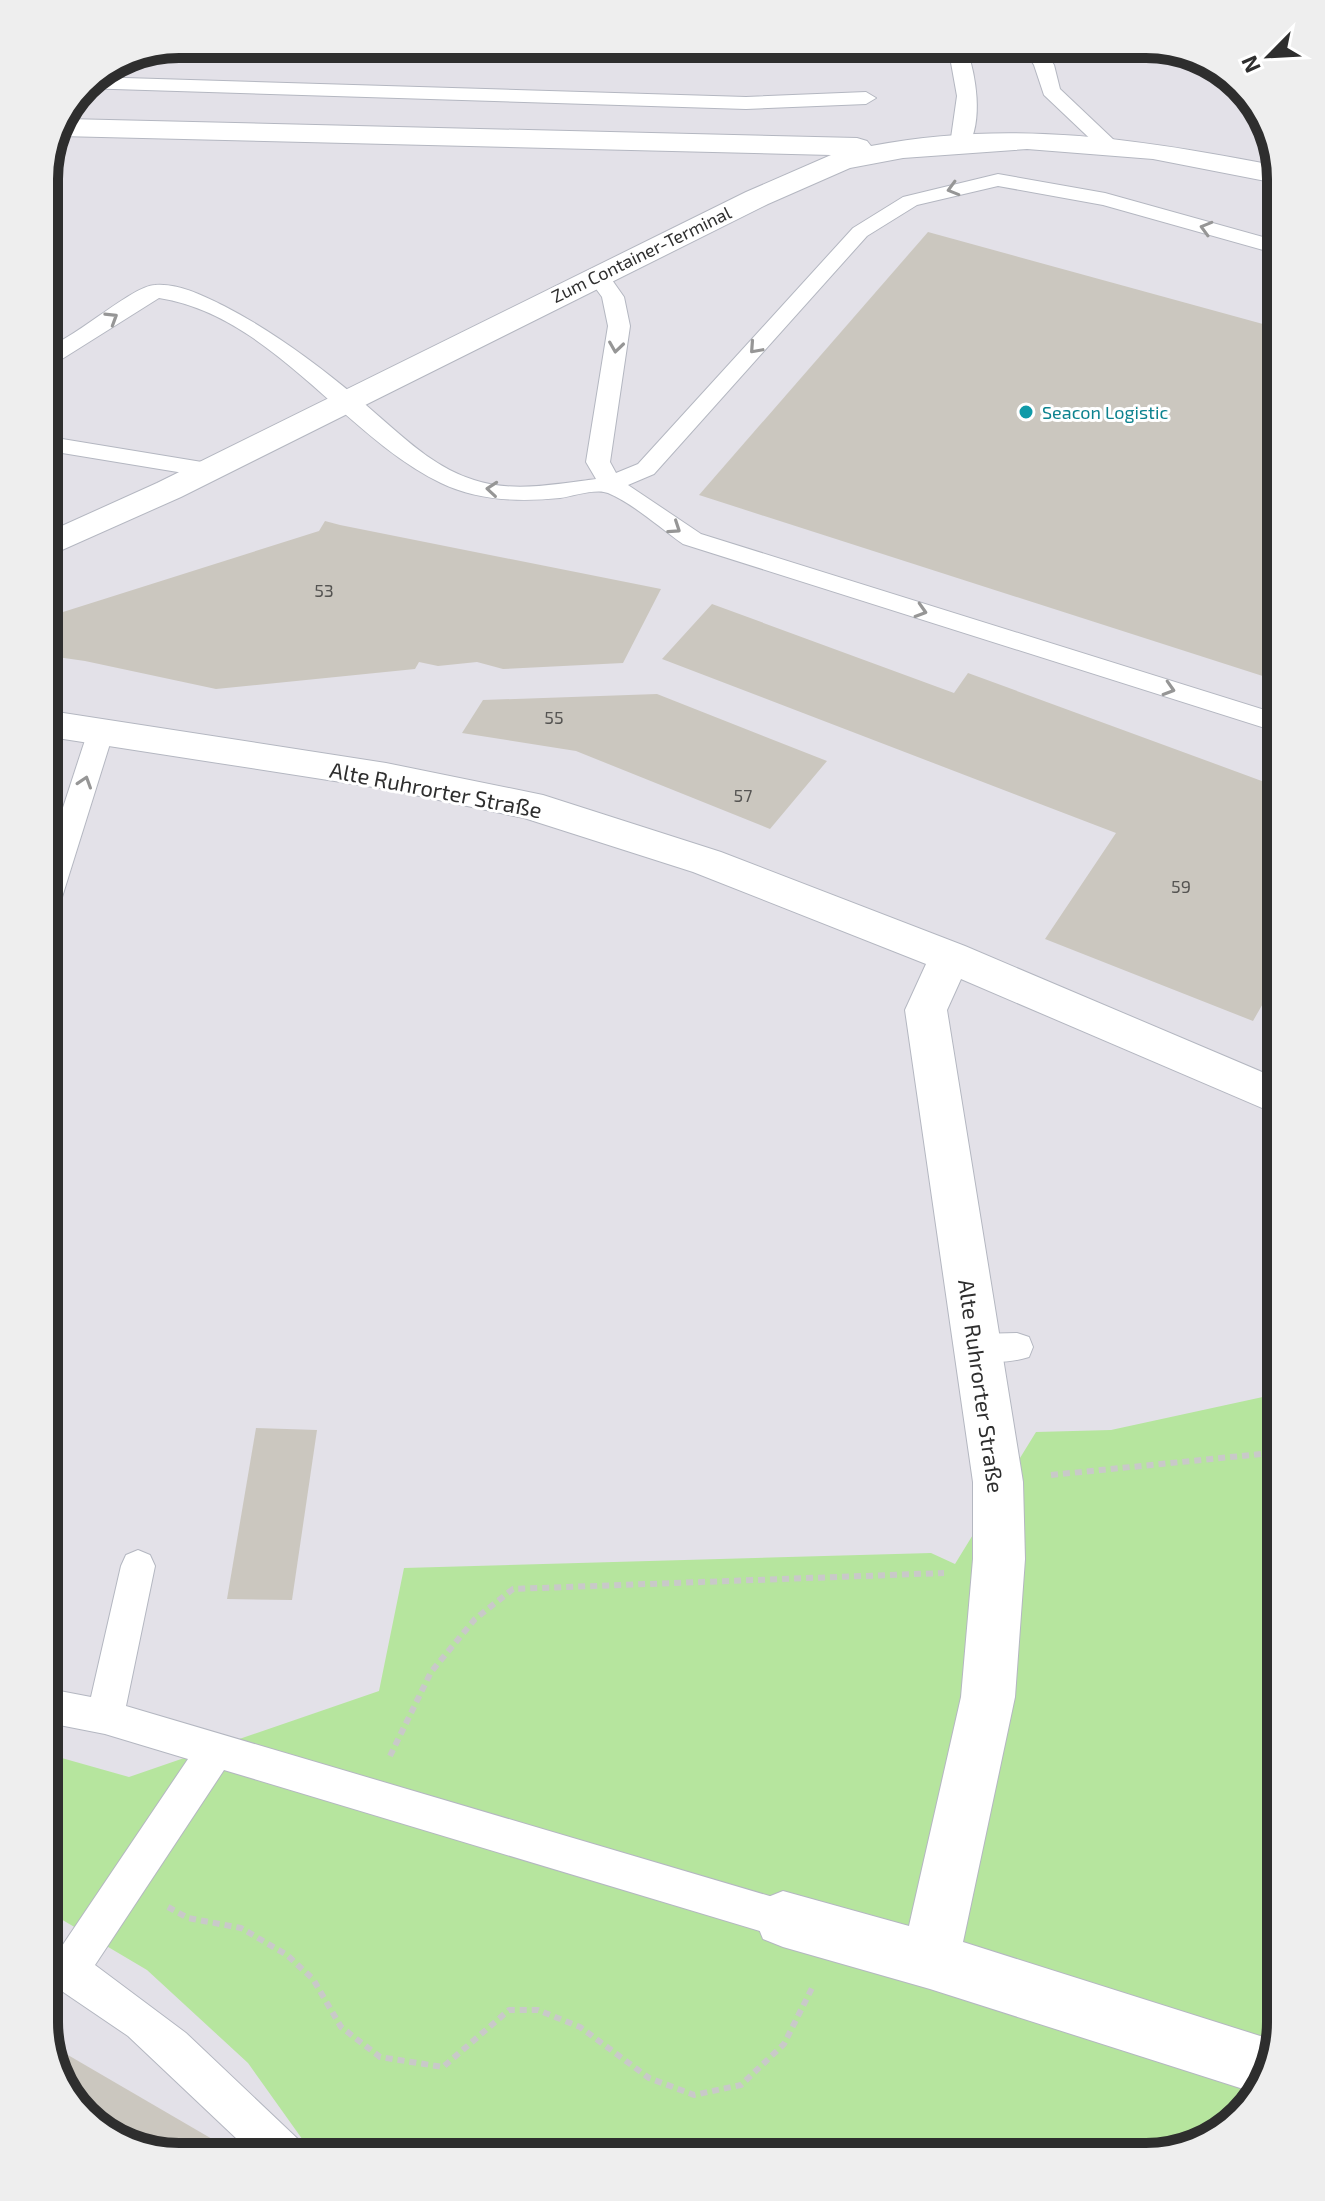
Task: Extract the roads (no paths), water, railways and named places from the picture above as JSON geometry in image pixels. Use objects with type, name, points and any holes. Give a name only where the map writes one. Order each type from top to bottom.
[{"type":"street","points":[[69,128],[903,149]]},
{"type":"street","name":"Zum Container-Terminal","points":[[58,540],[208,470],[597,275],[797,179],[842,161],[903,149],[1027,140],[1204,158],[1267,172]]},
{"type":"street","name":"Alte Ruhrorter Straße","points":[[58,726],[386,776],[529,805],[707,862],[950,957],[1267,1093]]},
{"type":"street","name":"Alte Ruhrorter Straße","points":[[930,1960],[988,1697],[998,1571],[997,1347],[926,1010],[950,957]]},
{"type":"street","points":[[802,1924],[930,1960],[1260,2064]]},
{"type":"lane","points":[[960,145],[969,115],[962,58]]},
{"type":"lane","points":[[1040,58],[1051,91],[1109,146]]},
{"type":"lane","points":[[105,84],[746,103],[866,98]]},
{"type":"lane","points":[[58,352],[155,291],[173,291],[217,307],[346,400],[398,443],[464,485],[508,491],[558,491],[610,484],[646,469],[860,232],[910,201],[966,185],[998,180],[1105,199],[1267,245]]},
{"type":"lane","points":[[597,275],[613,297],[619,326],[598,462],[610,484],[692,539],[1267,720]]},
{"type":"lane","points":[[58,445],[208,470]]},
{"type":"lane","points":[[58,866],[100,734]]},
{"type":"lane","points":[[105,1717],[138,1566]]},
{"type":"lane","points":[[58,1708],[105,1717],[802,1924]]},
{"type":"lane","points":[[58,1963],[127,1884],[216,1750]]},
{"type":"lane","points":[[58,1964],[85,1977],[187,2062],[271,2143]]},
{"type":"place","name":"Seacon Logistic","points":[[1026,412]]}]
